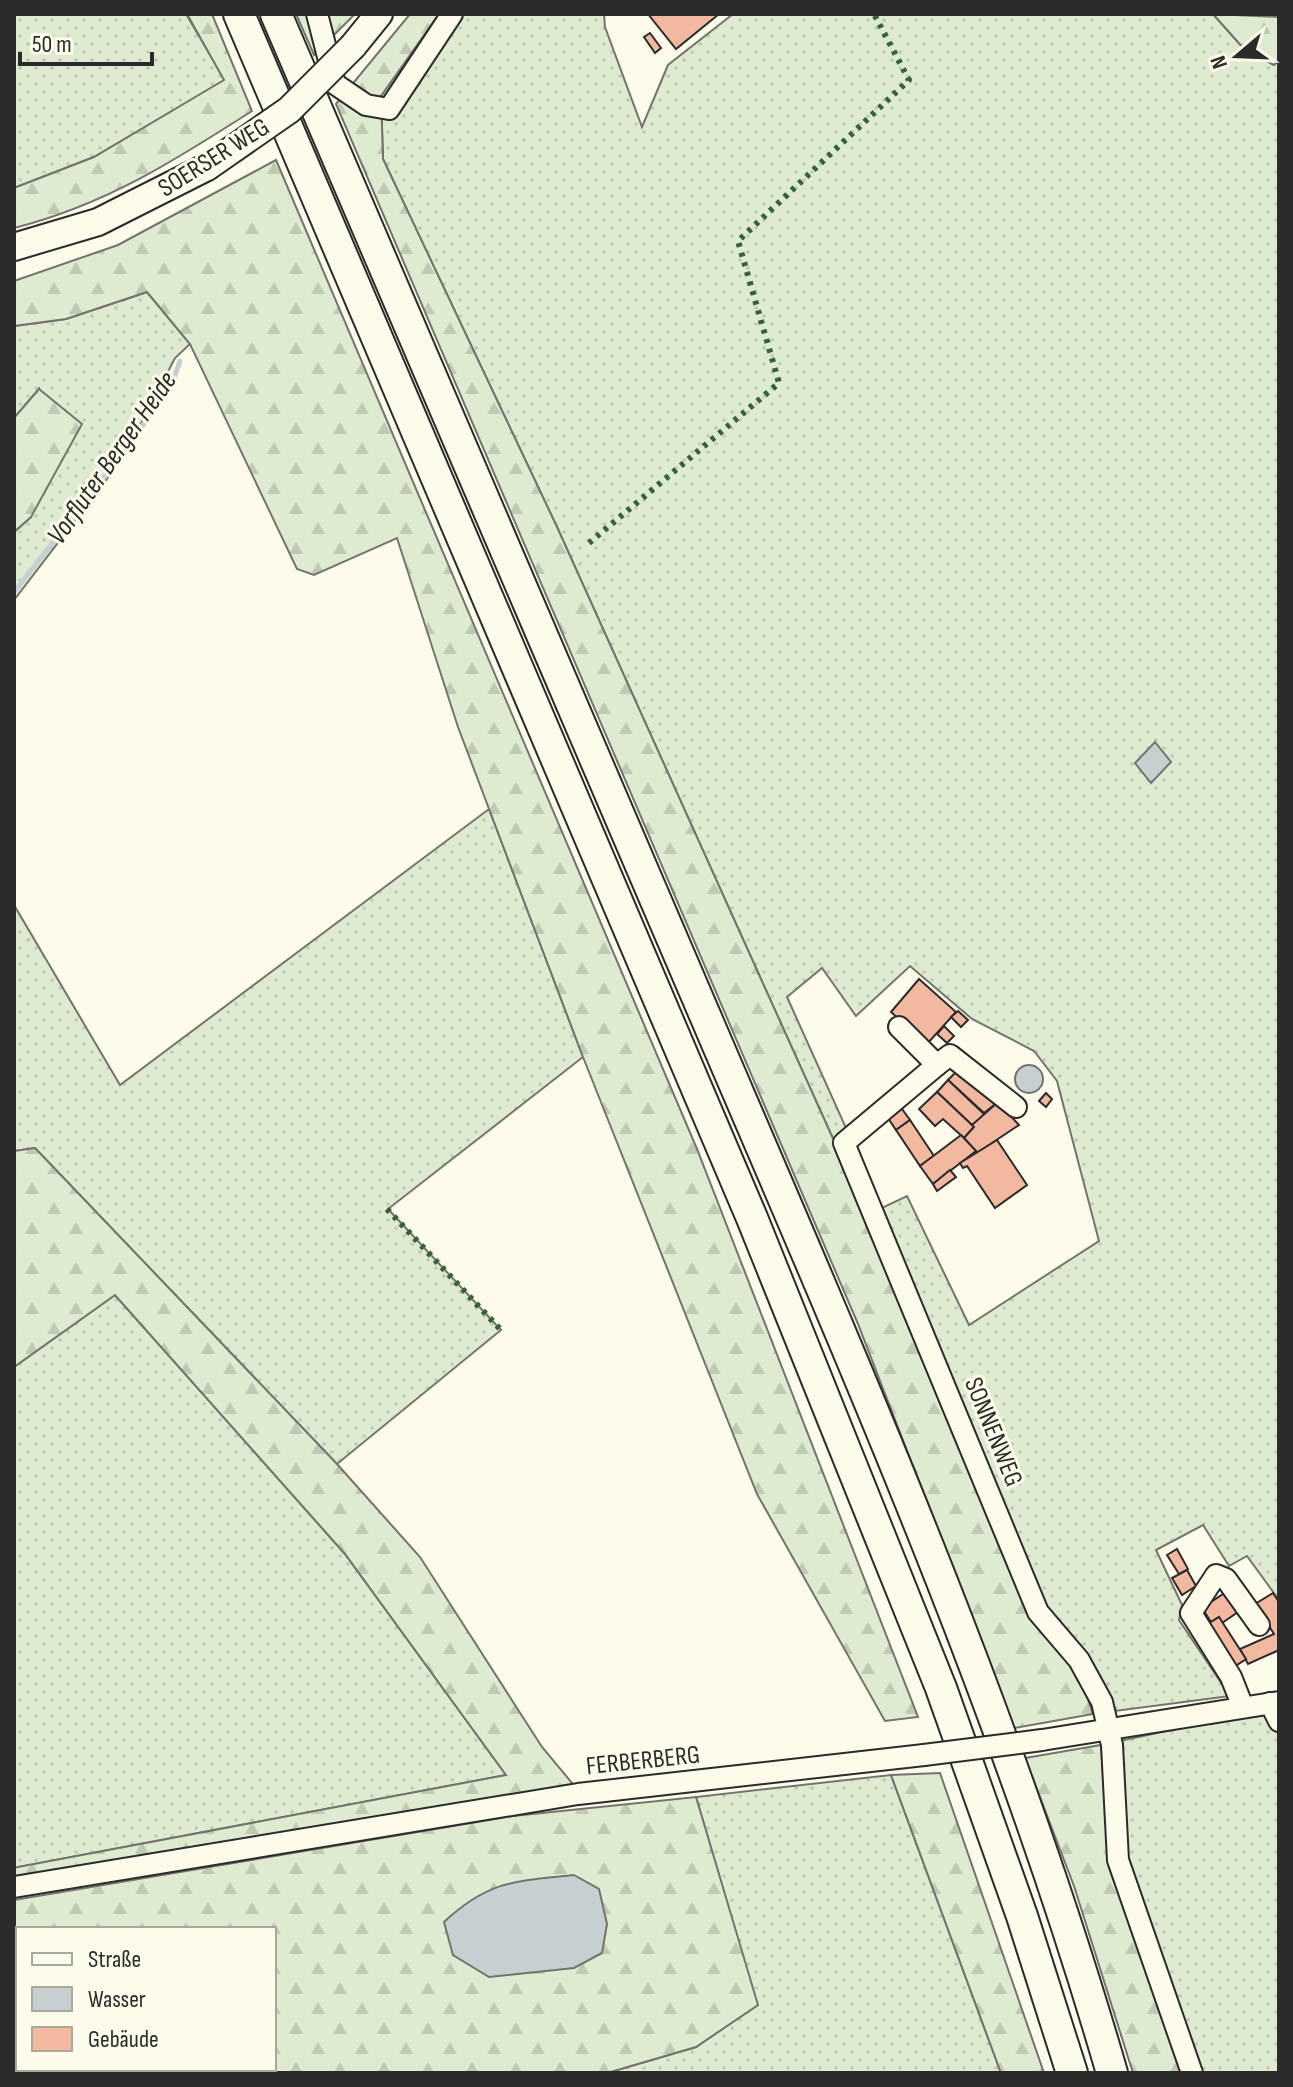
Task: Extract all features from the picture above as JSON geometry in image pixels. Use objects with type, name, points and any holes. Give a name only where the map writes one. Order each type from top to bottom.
[{"type":"highway","points":[[239,14],[758,1233],[941,1688],[1022,1916],[1072,2073]]},
{"type":"highway","points":[[276,14],[784,1199],[946,1593],[1047,1871],[1112,2073]]},
{"type":"main road","name":"SOERSER WEG","points":[[14,247],[98,222],[207,167],[289,110],[353,46],[379,14]]},
{"type":"street","points":[[317,14],[335,84],[366,105],[389,109],[452,14]]},
{"type":"street","points":[[899,1027],[937,1065],[950,1055],[1016,1107]]},
{"type":"street","name":"SONNENWEG","points":[[937,1065],[844,1143],[1038,1612],[1095,1683],[1110,1729],[1118,1860],[1192,2073]]},
{"type":"street","points":[[1243,1707],[1231,1677],[1191,1613],[1216,1575],[1226,1579],[1259,1625]]},
{"type":"street","name":"FERBERBERG","points":[[14,1887],[578,1794],[1042,1740],[1243,1707],[1276,1709]]},
{"type":"green space","points":[[14,14],[186,14],[225,80],[94,157],[14,188]]},
{"type":"green space","points":[[187,14],[212,14],[252,111],[138,180],[79,207],[14,228],[14,188],[94,157],[224,80]]},
{"type":"green space","points":[[296,14],[355,14],[314,55]]},
{"type":"green space","points":[[410,14],[439,14],[381,96],[383,159],[557,527],[867,1214],[1031,1616],[1076,1664],[1093,1714],[1014,1728],[858,1324],[336,104]]},
{"type":"green space","points":[[439,14],[604,14],[605,27],[642,127],[668,65],[733,14],[1213,14],[1244,49],[1274,65],[1279,60],[1279,1600],[1247,1556],[1229,1566],[1203,1525],[1156,1550],[1182,1605],[1179,1620],[1230,1696],[1115,1711],[1095,1667],[1044,1607],[883,1209],[867,1214],[557,527],[383,159],[381,96]],"holes":[[[910,966],[972,1019],[1034,1051],[1057,1081],[1099,1241],[969,1325],[907,1196],[882,1208],[787,997],[822,968],[856,1016]]]},
{"type":"green space","points":[[1213,14],[1279,17],[1279,60],[1274,65],[1244,49]]},
{"type":"green space","points":[[276,160],[697,1149],[918,1717],[885,1721],[757,1494],[583,1057],[458,727],[397,538],[314,575],[297,569],[190,344],[147,292],[66,319],[14,326],[14,281],[118,245]]},
{"type":"green space","points":[[147,292],[190,344],[175,358],[123,458],[14,600],[14,532],[31,517],[39,389],[14,418],[14,326],[66,319]]},
{"type":"green space","points":[[39,389],[82,424],[31,517],[14,532],[14,418]]},
{"type":"green space","points":[[489,809],[583,1057],[388,1209],[501,1330],[337,1464],[35,1148],[14,1151],[14,905],[120,1085]]},
{"type":"green space","points":[[35,1148],[337,1464],[420,1557],[542,1747],[577,1789],[14,1884],[14,1868],[18,1867],[506,1775],[345,1554],[115,1295],[14,1367],[14,1151]]},
{"type":"green space","points":[[115,1295],[345,1554],[506,1775],[14,1868],[14,1367]]},
{"type":"green space","points":[[1279,1707],[1279,2073],[1182,2073],[1109,1865],[1101,1745]]},
{"type":"green space","points":[[1101,1745],[1109,1865],[1182,2073],[1133,2073],[1074,1886],[1025,1758]]},
{"type":"green space","points":[[940,1773],[1044,2073],[1001,2073],[891,1775]]},
{"type":"green space","points":[[891,1775],[1001,2073],[607,2073],[696,2047],[757,2005],[696,1797]]},
{"type":"green space","points":[[696,1797],[758,2005],[696,2047],[607,2073],[14,2073],[14,1900],[513,1816]]},
{"type":"water","points":[[1155,742],[1171,762],[1151,783],[1135,763]]},
{"type":"water","points":[[1029,1065],[1039,1069],[1043,1079],[1039,1089],[1029,1093],[1019,1089],[1015,1079],[1019,1069]]},
{"type":"water","points":[[574,1875],[599,1889],[607,1924],[602,1953],[574,1968],[489,1977],[453,1955],[444,1922],[475,1898],[519,1881]]},
{"type":"building","points":[[648,14],[719,14],[676,49]]},
{"type":"building","points":[[650,33],[661,48],[655,53],[644,37]]},
{"type":"building","points":[[919,979],[956,1012],[927,1044],[891,1012]]},
{"type":"building","points":[[958,1011],[968,1020],[961,1027],[951,1017]]},
{"type":"building","points":[[944,1026],[954,1036],[947,1043],[937,1034]]},
{"type":"building","points":[[960,1068],[998,1102],[984,1113],[948,1080]]},
{"type":"building","points":[[948,1080],[985,1115],[972,1125],[937,1092]]},
{"type":"building","points":[[937,1092],[974,1127],[964,1138],[943,1119],[935,1126],[919,1109]]},
{"type":"building","points":[[1046,1093],[1052,1099],[1046,1107],[1039,1101]]},
{"type":"building","points":[[998,1102],[1019,1125],[977,1153],[964,1138],[974,1127],[972,1125]]},
{"type":"building","points":[[902,1109],[910,1120],[896,1130],[888,1118]]},
{"type":"building","points":[[910,1120],[934,1156],[920,1166],[896,1130]]},
{"type":"building","points":[[961,1135],[976,1151],[933,1184],[920,1166]]},
{"type":"building","points":[[997,1140],[1027,1185],[995,1208],[967,1166],[963,1168],[960,1163]]},
{"type":"building","points":[[950,1170],[956,1177],[937,1191],[933,1184]]},
{"type":"building","points":[[1177,1549],[1188,1569],[1179,1574],[1167,1555]]},
{"type":"building","points":[[1187,1570],[1196,1586],[1182,1595],[1172,1578]]},
{"type":"building","points":[[1226,1592],[1238,1612],[1222,1623],[1219,1617],[1211,1622],[1202,1608]]},
{"type":"building","points":[[1273,1593],[1279,1602],[1279,1650],[1248,1664],[1240,1649],[1274,1634],[1255,1604]]},
{"type":"building","points":[[1219,1617],[1246,1659],[1234,1667],[1206,1625]]},
{"type":"waterway","name":"Vorfluter Berger Heide","points":[[14,592],[121,456],[172,384],[180,361]]},
{"type":"hedge","points":[[589,543],[779,383],[738,241],[909,80],[874,14]]},
{"type":"hedge","points":[[387,1209],[501,1330]]}]
